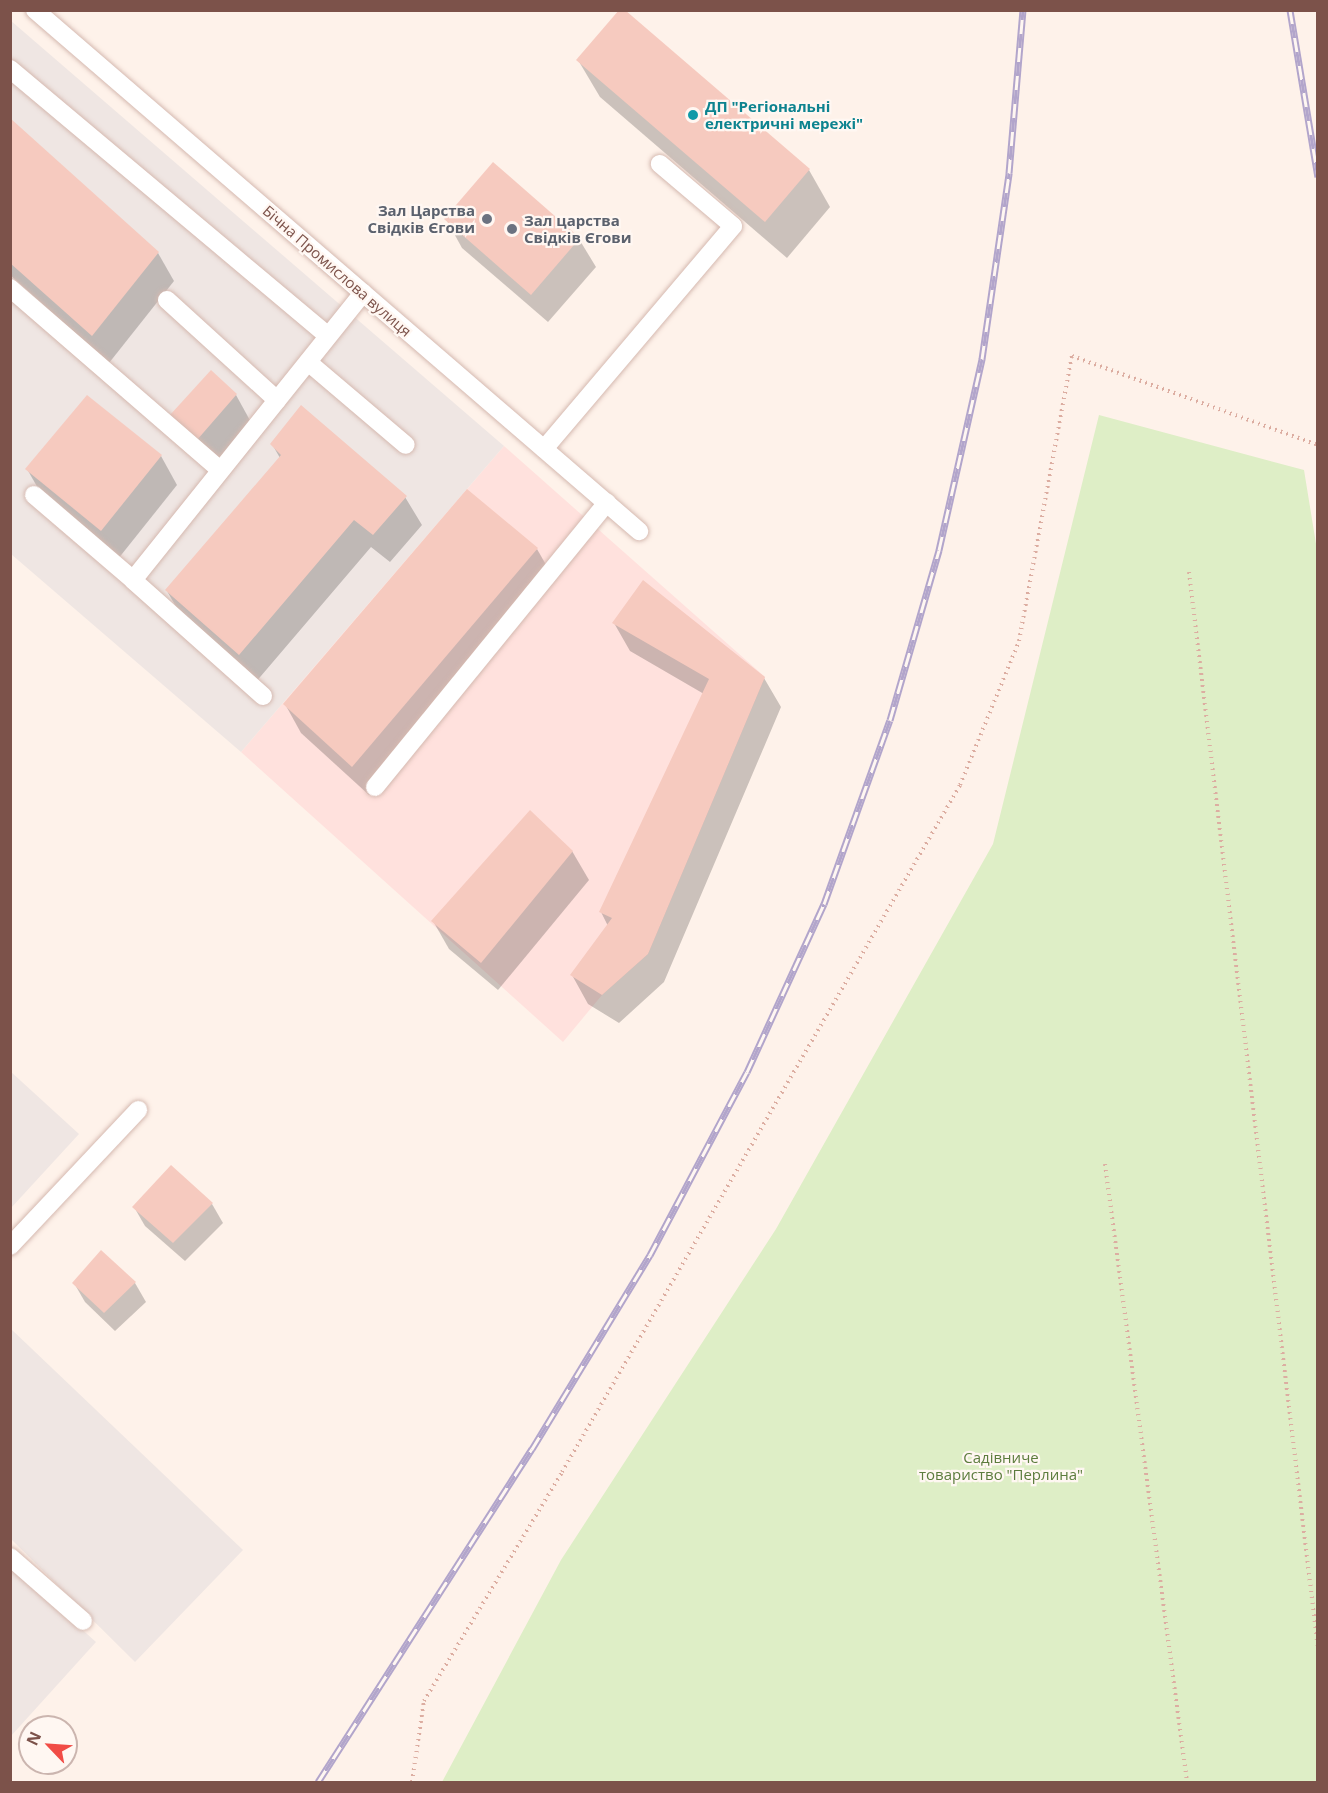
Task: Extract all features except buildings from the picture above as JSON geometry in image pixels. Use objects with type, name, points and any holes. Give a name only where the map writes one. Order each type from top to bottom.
[{"type":"lane","name":"Бічна Промислова вулиця","points":[[35,10],[639,531]]},
{"type":"lane","points":[[10,69],[328,336]]},
{"type":"lane","points":[[544,449],[733,226],[660,164]]},
{"type":"lane","points":[[10,288],[220,470]]},
{"type":"lane","points":[[133,580],[363,294]]},
{"type":"lane","points":[[166,300],[277,400]]},
{"type":"lane","points":[[308,362],[406,445]]},
{"type":"lane","points":[[34,495],[263,696]]},
{"type":"lane","points":[[375,787],[607,503]]},
{"type":"lane","points":[[10,1246],[138,1110]]},
{"type":"lane","points":[[10,1557],[83,1621]]},
{"type":"path","points":[[412,1782],[424,1701],[562,1472],[960,785],[1019,641],[1072,356],[1317,445]]},
{"type":"path","points":[[1189,572],[1317,1649]]},
{"type":"path","points":[[1105,1164],[1187,1782]]},
{"type":"shaded area","points":[[10,20],[504,446],[241,752],[11,554]]},
{"type":"shaded area","points":[[504,446],[765,677],[648,954],[602,995],[563,1042],[241,752]]},
{"type":"shaded area","points":[[10,1071],[79,1134],[11,1208],[10,1208]]},
{"type":"shaded area","points":[[10,1328],[243,1550],[135,1662],[11,1539]]},
{"type":"shaded area","points":[[11,1566],[96,1642],[30,1715],[18,1715],[18,1728],[11,1736]]},
{"type":"green space","name":"Садівниче товариство \"Перлина\"","points":[[1099,415],[1304,470],[1317,550],[1317,1782],[442,1782],[561,1560],[776,1229],[993,844]]},
{"type":"railway","points":[[318,1782],[532,1449],[650,1255],[747,1072],[824,904],[890,720],[939,550],[982,359],[1009,173],[1023,10]]},
{"type":"railway","points":[[1290,10],[1318,177]]},
{"type":"place","name":"ДП \"Регіональні електричні мережі\"","points":[[693,115]]},
{"type":"place","name":"Зал Царства Свідків Єгови","points":[[487,219]]},
{"type":"place","name":"Зал царства Свідків Єгови","points":[[512,229]]}]
